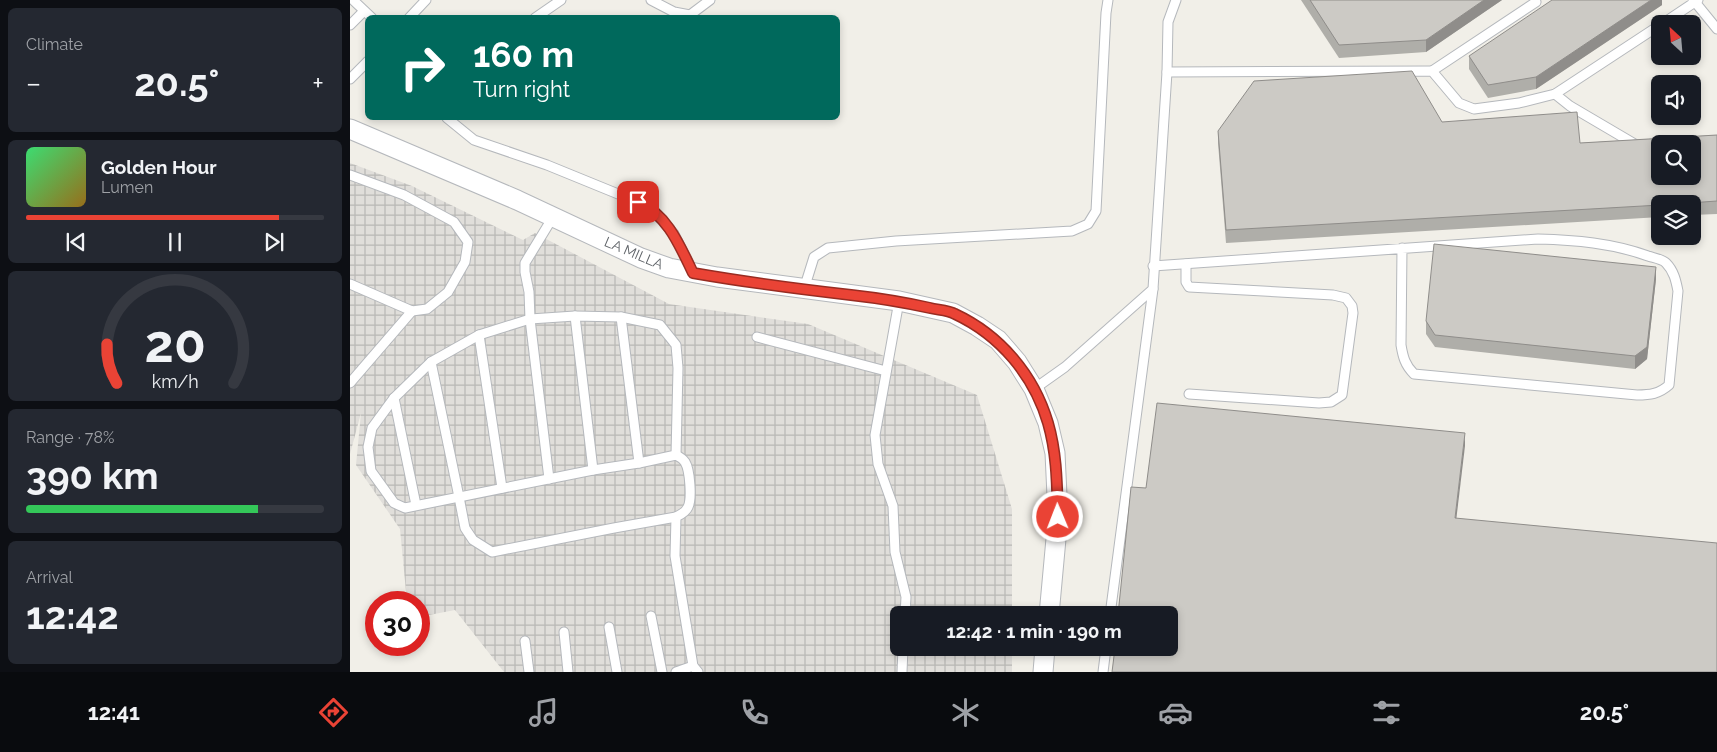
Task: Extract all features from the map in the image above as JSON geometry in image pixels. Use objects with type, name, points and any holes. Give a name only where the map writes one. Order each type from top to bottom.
[{"type":"street","name":"LA MILLA","points":[[350,129],[517,200],[641,258],[669,268],[804,290],[899,301],[953,313],[998,340],[1017,362],[1034,389],[1048,422],[1055,453],[1058,517],[1050,606]]},
{"type":"street","points":[[1043,672],[1045,656]]},
{"type":"lane","points":[[353,0],[369,15]]},
{"type":"lane","points":[[412,15],[426,0]]},
{"type":"lane","points":[[539,15],[561,0]]},
{"type":"lane","points":[[651,0],[674,12],[690,15],[710,0]]},
{"type":"lane","points":[[804,290],[814,257],[828,248],[896,241],[1072,230],[1088,224],[1096,211],[1108,0]]},
{"type":"lane","points":[[1111,606],[1153,289],[1167,72],[1168,22],[1176,0]]},
{"type":"lane","points":[[1674,15],[1695,1],[1717,29]]},
{"type":"lane","points":[[1167,72],[1432,71],[1536,2]]},
{"type":"lane","points":[[350,25],[364,11]]},
{"type":"lane","points":[[1432,71],[1458,103],[1474,110],[1519,103],[1555,94],[1651,31]]},
{"type":"lane","points":[[350,79],[365,64]]},
{"type":"lane","points":[[1555,94],[1570,106],[1638,146],[1651,145]]},
{"type":"lane","points":[[449,120],[474,140],[547,166],[650,207],[674,234],[693,273]]},
{"type":"lane","points":[[350,175],[404,195],[454,222],[468,242],[465,262],[448,292],[427,308],[412,311],[350,284]]},
{"type":"lane","points":[[549,479],[525,263],[553,217]]},
{"type":"lane","points":[[1153,266],[1538,238],[1583,241],[1631,250],[1664,262],[1672,270],[1678,291],[1669,385],[1661,392],[1650,395],[1637,395],[1414,374],[1406,367],[1400,345],[1402,248]]},
{"type":"lane","points":[[1186,264],[1186,282],[1189,287],[1333,295],[1346,298],[1352,306],[1353,313],[1342,395],[1331,402],[1319,403],[1188,394]]},
{"type":"lane","points":[[1034,389],[1065,367],[1153,289]]},
{"type":"lane","points":[[899,301],[875,435],[878,464],[893,506],[895,552],[906,597],[906,606]]},
{"type":"lane","points":[[350,383],[412,311]]},
{"type":"lane","points":[[575,316],[593,470]]},
{"type":"lane","points":[[431,362],[460,497],[464,528],[473,540],[492,552],[676,517],[688,507],[690,486],[688,468],[684,460],[676,455],[593,470],[460,497],[416,505],[405,508],[394,503],[371,471],[368,446],[372,428],[394,398],[431,362],[479,336],[530,319],[575,316],[621,317],[660,325],[676,345],[678,368],[676,455]]},
{"type":"lane","points":[[621,317],[639,463]]},
{"type":"lane","points":[[479,336],[502,488]]},
{"type":"lane","points":[[757,337],[886,370]]},
{"type":"lane","points":[[394,398],[416,505]]},
{"type":"lane","points":[[676,517],[675,556],[695,669],[676,672]]},
{"type":"lane","points":[[651,616],[662,672]]},
{"type":"lane","points":[[609,627],[617,672]]},
{"type":"lane","points":[[564,632],[568,672]]},
{"type":"lane","points":[[525,641],[529,672]]},
{"type":"lane","points":[[902,672],[903,656]]},
{"type":"lane","points":[[1103,672],[1105,656]]},
{"type":"shaded area","points":[[350,163],[412,186],[523,240],[535,233],[669,304],[808,324],[977,395],[1012,509],[1012,606],[890,606],[890,656],[1012,656],[1012,672],[504,672],[455,610],[430,615],[430,591],[406,591],[400,529],[356,465],[361,413],[350,454]]},
{"type":"building","points":[[1310,0],[1484,0],[1426,40],[1339,45]]},
{"type":"building","points":[[1552,0],[1651,0],[1536,77],[1488,85],[1469,56]]},
{"type":"building","points":[[1412,71],[1442,122],[1577,112],[1580,143],[1651,139],[1651,185],[1701,185],[1701,136],[1717,135],[1717,201],[1701,202],[1701,195],[1651,195],[1651,206],[1226,230],[1218,131],[1254,81]]},
{"type":"building","points":[[1434,244],[1656,267],[1647,347],[1635,356],[1435,335],[1426,321]]},
{"type":"building","points":[[1157,403],[1465,433],[1455,518],[1717,543],[1717,672],[1112,672],[1114,656],[1178,656],[1178,606],[1119,606],[1131,487],[1146,488]]},
{"type":"route","points":[[638,202],[650,207],[674,234],[693,273],[804,290],[899,301],[953,313],[998,340],[1017,362],[1034,389],[1048,422],[1055,453],[1058,517]]}]
